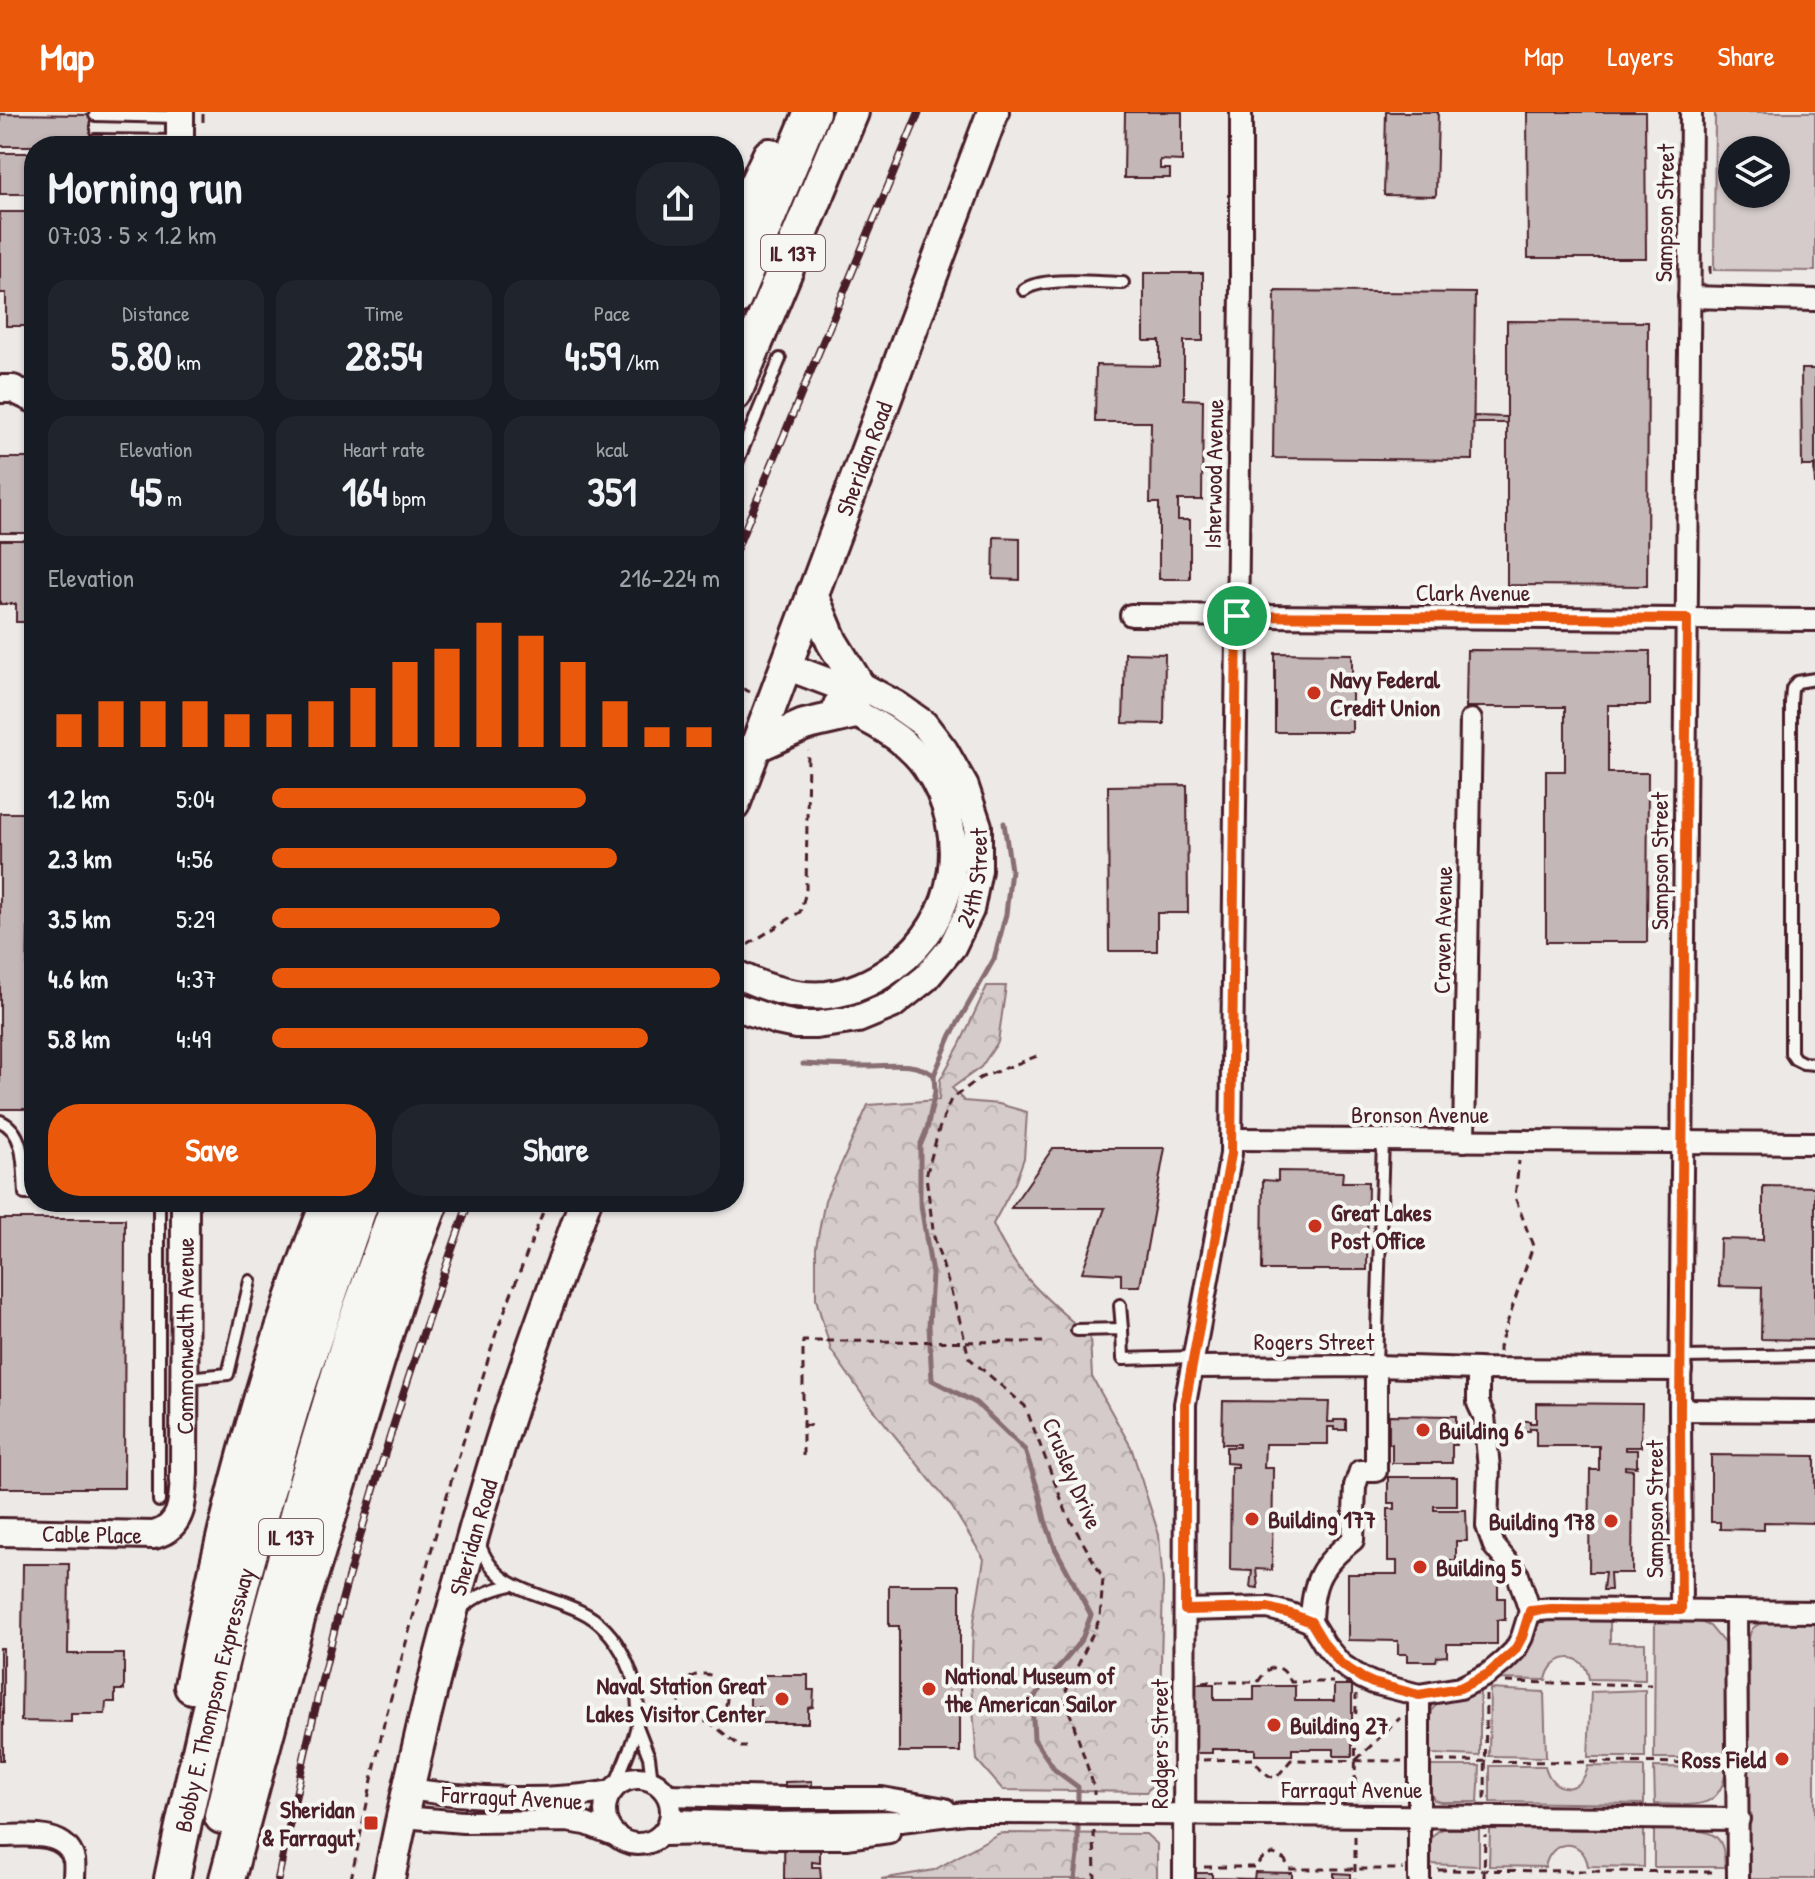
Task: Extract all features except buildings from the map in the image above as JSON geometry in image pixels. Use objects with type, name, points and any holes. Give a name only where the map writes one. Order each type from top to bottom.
[{"type":"highway","points":[[744,211],[785,123],[797,112]]},
{"type":"highway","name":"IL 137","points":[[744,275],[812,112]]},
{"type":"highway","name":"IL 137","points":[[744,369],[851,112]]},
{"type":"highway","points":[[162,1879],[167,1811],[227,1524],[292,1302],[325,1212]]},
{"type":"highway","name":"Bobby E. Thompson Expressway","points":[[172,1879],[199,1752],[249,1552],[293,1402],[358,1212]]},
{"type":"highway","name":"Bobby E. Thompson Expressway","points":[[209,1879],[246,1710],[304,1490],[351,1335],[395,1212]]},
{"type":"highway","points":[[227,1879],[300,1608],[404,1274],[427,1212]]},
{"type":"main road","name":"Sheridan Road","points":[[744,779],[993,112]]},
{"type":"main road","points":[[757,746],[857,699],[812,594]]},
{"type":"main road","name":"Sheridan Road","points":[[389,1879],[434,1678],[488,1482],[529,1356],[581,1212]]},
{"type":"street","name":"Isherwood Avenue","points":[[1231,1139],[1241,112]]},
{"type":"street","name":"Sampson Street","points":[[1681,1610],[1691,112]]},
{"type":"street","points":[[1689,297],[1815,300]]},
{"type":"street","points":[[0,389],[13,389],[24,394]]},
{"type":"street","name":"Clark Avenue","points":[[1131,615],[1815,620]]},
{"type":"street","name":"24th Street","points":[[744,1009],[777,1021],[816,1025],[858,1019],[892,1005],[926,978],[952,947],[970,910],[978,870],[978,826],[965,787],[944,750],[924,724],[897,705],[857,699],[783,673]]},
{"type":"street","name":"24th Street","points":[[744,977],[771,988],[808,995],[827,995],[867,983],[885,974],[916,947],[944,904],[950,882],[953,847],[942,798],[925,766],[857,699]]},
{"type":"street","name":"Craven Avenue","points":[[1464,1141],[1471,720]]},
{"type":"street","points":[[1231,1139],[1231,1154],[1185,1404],[1185,1610],[1268,1608],[1311,1622]]},
{"type":"street","name":"Bronson Avenue","points":[[1231,1139],[1815,1143]]},
{"type":"street","name":"Commonwealth Avenue","points":[[184,1472],[185,1212]]},
{"type":"street","name":"Rogers Street","points":[[1193,1362],[1478,1369],[1681,1363]]},
{"type":"street","points":[[1376,1366],[1376,1471],[1360,1471],[1355,1486],[1353,1540],[1326,1566],[1316,1582],[1311,1598],[1311,1622],[1341,1664],[1362,1678],[1420,1702],[1488,1674],[1515,1650],[1530,1611],[1518,1575],[1494,1546],[1487,1526],[1489,1468],[1484,1416],[1478,1403],[1478,1369]]},
{"type":"street","points":[[1680,1410],[1815,1411]]},
{"type":"street","name":"Cable Place","points":[[0,1532],[154,1535],[163,1532],[177,1519],[182,1507],[184,1472]]},
{"type":"street","name":"Rodgers Street","points":[[1185,1610],[1188,1873]]},
{"type":"street","points":[[1530,1611],[1815,1612]]},
{"type":"street","points":[[1736,1612],[1738,1876]]},
{"type":"street","points":[[1419,1873],[1420,1702]]},
{"type":"street","points":[[634,1777],[652,1781],[662,1787],[672,1804],[666,1828],[652,1842],[629,1843],[611,1830],[606,1820],[607,1797],[623,1781],[634,1777]]},
{"type":"street","name":"Farragut Avenue","points":[[406,1803],[455,1796],[586,1796],[613,1789]]},
{"type":"street","name":"Farragut Avenue","points":[[668,1795],[882,1798],[965,1813]]},
{"type":"street","name":"Farragut Avenue","points":[[406,1803],[463,1822],[567,1821],[586,1824],[617,1836]]},
{"type":"street","name":"Farragut Avenue","points":[[666,1828],[901,1821],[965,1813],[1739,1819]]},
{"type":"street","points":[[2,1836],[50,1837],[65,1844],[74,1859],[74,1879]]},
{"type":"lane","points":[[95,115],[180,129]]},
{"type":"lane","points":[[126,136],[180,129]]},
{"type":"lane","points":[[1024,290],[1031,285],[1050,282],[1123,283]]},
{"type":"lane","points":[[744,446],[780,359]]},
{"type":"lane","points":[[1815,679],[1797,682],[1792,689],[1791,1053],[1803,1063],[1815,1064]]},
{"type":"lane","points":[[0,1121],[17,1135],[24,1180]]},
{"type":"lane","points":[[1376,1366],[1383,1140]]},
{"type":"lane","points":[[159,1212],[159,1501]]},
{"type":"lane","points":[[159,1396],[228,1374],[250,1281]]},
{"type":"lane","points":[[1120,1305],[1123,1359],[1193,1362]]},
{"type":"lane","points":[[1077,1330],[1122,1329]]},
{"type":"lane","points":[[1681,1363],[1815,1355]]},
{"type":"lane","points":[[475,1528],[482,1551],[498,1575],[511,1585],[584,1613],[605,1629],[616,1643],[629,1669],[635,1691],[637,1726],[649,1757],[652,1781]]},
{"type":"lane","points":[[450,1618],[472,1600],[496,1588],[511,1585]]},
{"type":"lane","points":[[613,1789],[637,1726]]},
{"type":"path","points":[[744,944],[749,944],[800,912],[806,892],[808,738]]},
{"type":"path","name":"Crusley Drive","points":[[1037,1056],[980,1078],[951,1099],[926,1176],[934,1237],[969,1358],[1025,1406],[1067,1514],[1103,1578],[1100,1618],[1064,1695],[1094,1787],[1094,1802]]},
{"type":"path","points":[[1500,1356],[1499,1347],[1533,1246],[1515,1197],[1519,1158]]},
{"type":"path","points":[[351,1879],[384,1723],[441,1515],[496,1333],[543,1212]]},
{"type":"path","points":[[803,1456],[803,1341],[1043,1342]]},
{"type":"path","points":[[803,1425],[813,1426]]},
{"type":"path","points":[[1195,1682],[1258,1682],[1270,1667],[1286,1672],[1291,1682],[1343,1682]]},
{"type":"path","points":[[708,1721],[721,1714],[728,1699],[727,1691],[711,1674],[695,1674],[682,1684],[679,1691],[680,1707],[684,1714],[699,1722],[708,1721],[741,1747],[746,1747]]},
{"type":"path","points":[[1355,1801],[1356,1682]]},
{"type":"path","points":[[1484,1879],[1486,1682]]},
{"type":"path","points":[[1501,1682],[1652,1685]]},
{"type":"path","points":[[1355,1760],[1420,1702]]},
{"type":"path","points":[[1195,1760],[1254,1759],[1265,1773],[1276,1778],[1291,1760],[1411,1761]]},
{"type":"path","points":[[1429,1761],[1738,1763]]},
{"type":"path","points":[[1094,1818],[1095,1879]]},
{"type":"path","points":[[1355,1828],[1355,1879]]},
{"type":"path","points":[[1188,1873],[1256,1867],[1267,1855],[1274,1854],[1285,1860],[1289,1869],[1738,1876]]},
{"type":"green space","points":[[1715,112],[1815,112],[1815,271],[1714,270]]},
{"type":"green space","points":[[987,986],[1006,986],[998,1042],[981,1067],[952,1088],[964,1101],[999,1104],[1027,1112],[1024,1158],[1015,1183],[993,1224],[1022,1272],[1090,1337],[1092,1377],[1131,1447],[1159,1535],[1163,1584],[1158,1780],[1146,1792],[1003,1790],[977,1760],[971,1684],[973,1627],[984,1559],[952,1507],[866,1400],[831,1350],[816,1299],[816,1247],[825,1200],[868,1105],[939,1100],[940,1080]]},
{"type":"green space","points":[[1553,1619],[1610,1620],[1610,1643],[1645,1643],[1645,1680],[1589,1679],[1581,1663],[1568,1658],[1554,1664],[1546,1680],[1492,1679],[1524,1648],[1536,1625]]},
{"type":"green space","points":[[1655,1620],[1698,1621],[1710,1626],[1725,1644],[1726,1758],[1654,1758]]},
{"type":"green space","name":"Ross Field","points":[[1762,1623],[1815,1623],[1815,1879],[1747,1879],[1749,1639],[1752,1629]]},
{"type":"green space","points":[[1480,1686],[1480,1756],[1430,1754],[1430,1722],[1435,1705],[1450,1696]]},
{"type":"green space","points":[[1490,1689],[1544,1692],[1546,1757],[1489,1756]]},
{"type":"green space","points":[[1645,1690],[1645,1757],[1588,1757],[1591,1692]]},
{"type":"green space","points":[[1429,1766],[1480,1766],[1478,1802],[1434,1800],[1430,1790]]},
{"type":"green space","points":[[1490,1766],[1545,1766],[1554,1782],[1567,1787],[1580,1782],[1588,1766],[1644,1767],[1644,1804],[1490,1802]]},
{"type":"green space","points":[[1654,1767],[1726,1769],[1718,1793],[1710,1800],[1680,1805],[1655,1804]]},
{"type":"green space","points":[[1443,1829],[1479,1829],[1479,1866],[1428,1864],[1431,1839]]},
{"type":"green space","points":[[1490,1829],[1644,1830],[1644,1867],[1588,1866],[1580,1850],[1567,1845],[1560,1846],[1548,1857],[1545,1867],[1489,1866]]},
{"type":"green space","points":[[1654,1830],[1711,1834],[1721,1844],[1725,1867],[1654,1867]]},
{"type":"green space","points":[[1003,1833],[1146,1834],[1157,1844],[1157,1879],[881,1879],[934,1870]]},
{"type":"waterway","points":[[1004,823],[1011,870],[1006,914],[994,959],[951,1035],[934,1075],[935,1092],[920,1146],[920,1199],[932,1274],[929,1326],[932,1380],[976,1403],[1025,1450],[1055,1548],[1091,1615],[1082,1639],[1032,1700],[1034,1739],[1055,1770],[1078,1787],[1078,1810]]},
{"type":"waterway","points":[[803,1064],[902,1065],[934,1075]]},
{"type":"waterway","points":[[1075,1879],[1078,1820]]},
{"type":"railway","points":[[744,531],[919,112]]},
{"type":"railway","points":[[278,1879],[348,1578],[405,1388],[465,1212]]},
{"type":"place","name":"Navy Federal Credit Union","points":[[1314,693]]},
{"type":"place","name":"Great Lakes Post Office","points":[[1315,1226]]},
{"type":"place","name":"Building 6","points":[[1423,1430]]},
{"type":"place","name":"Building 177","points":[[1252,1519]]},
{"type":"place","name":"Building 178","points":[[1611,1521]]},
{"type":"place","name":"Building 5","points":[[1420,1567]]},
{"type":"place","name":"National Museum of the American Sailor","points":[[929,1689]]},
{"type":"place","name":"Naval Station Great Lakes Visitor Center","points":[[782,1699]]},
{"type":"place","name":"Building 27","points":[[1274,1725]]},
{"type":"place","name":"Ross Field","points":[[1782,1759]]},
{"type":"place","name":"Sheridan & Farragut","points":[[371,1823]]},
{"type":"route","points":[[1237,616],[1687,619],[1681,1610],[1530,1611],[1515,1650],[1488,1674],[1460,1688],[1419,1695],[1373,1683],[1341,1664],[1311,1622],[1291,1614],[1268,1608],[1185,1610],[1185,1404],[1231,1154],[1237,616]]}]
